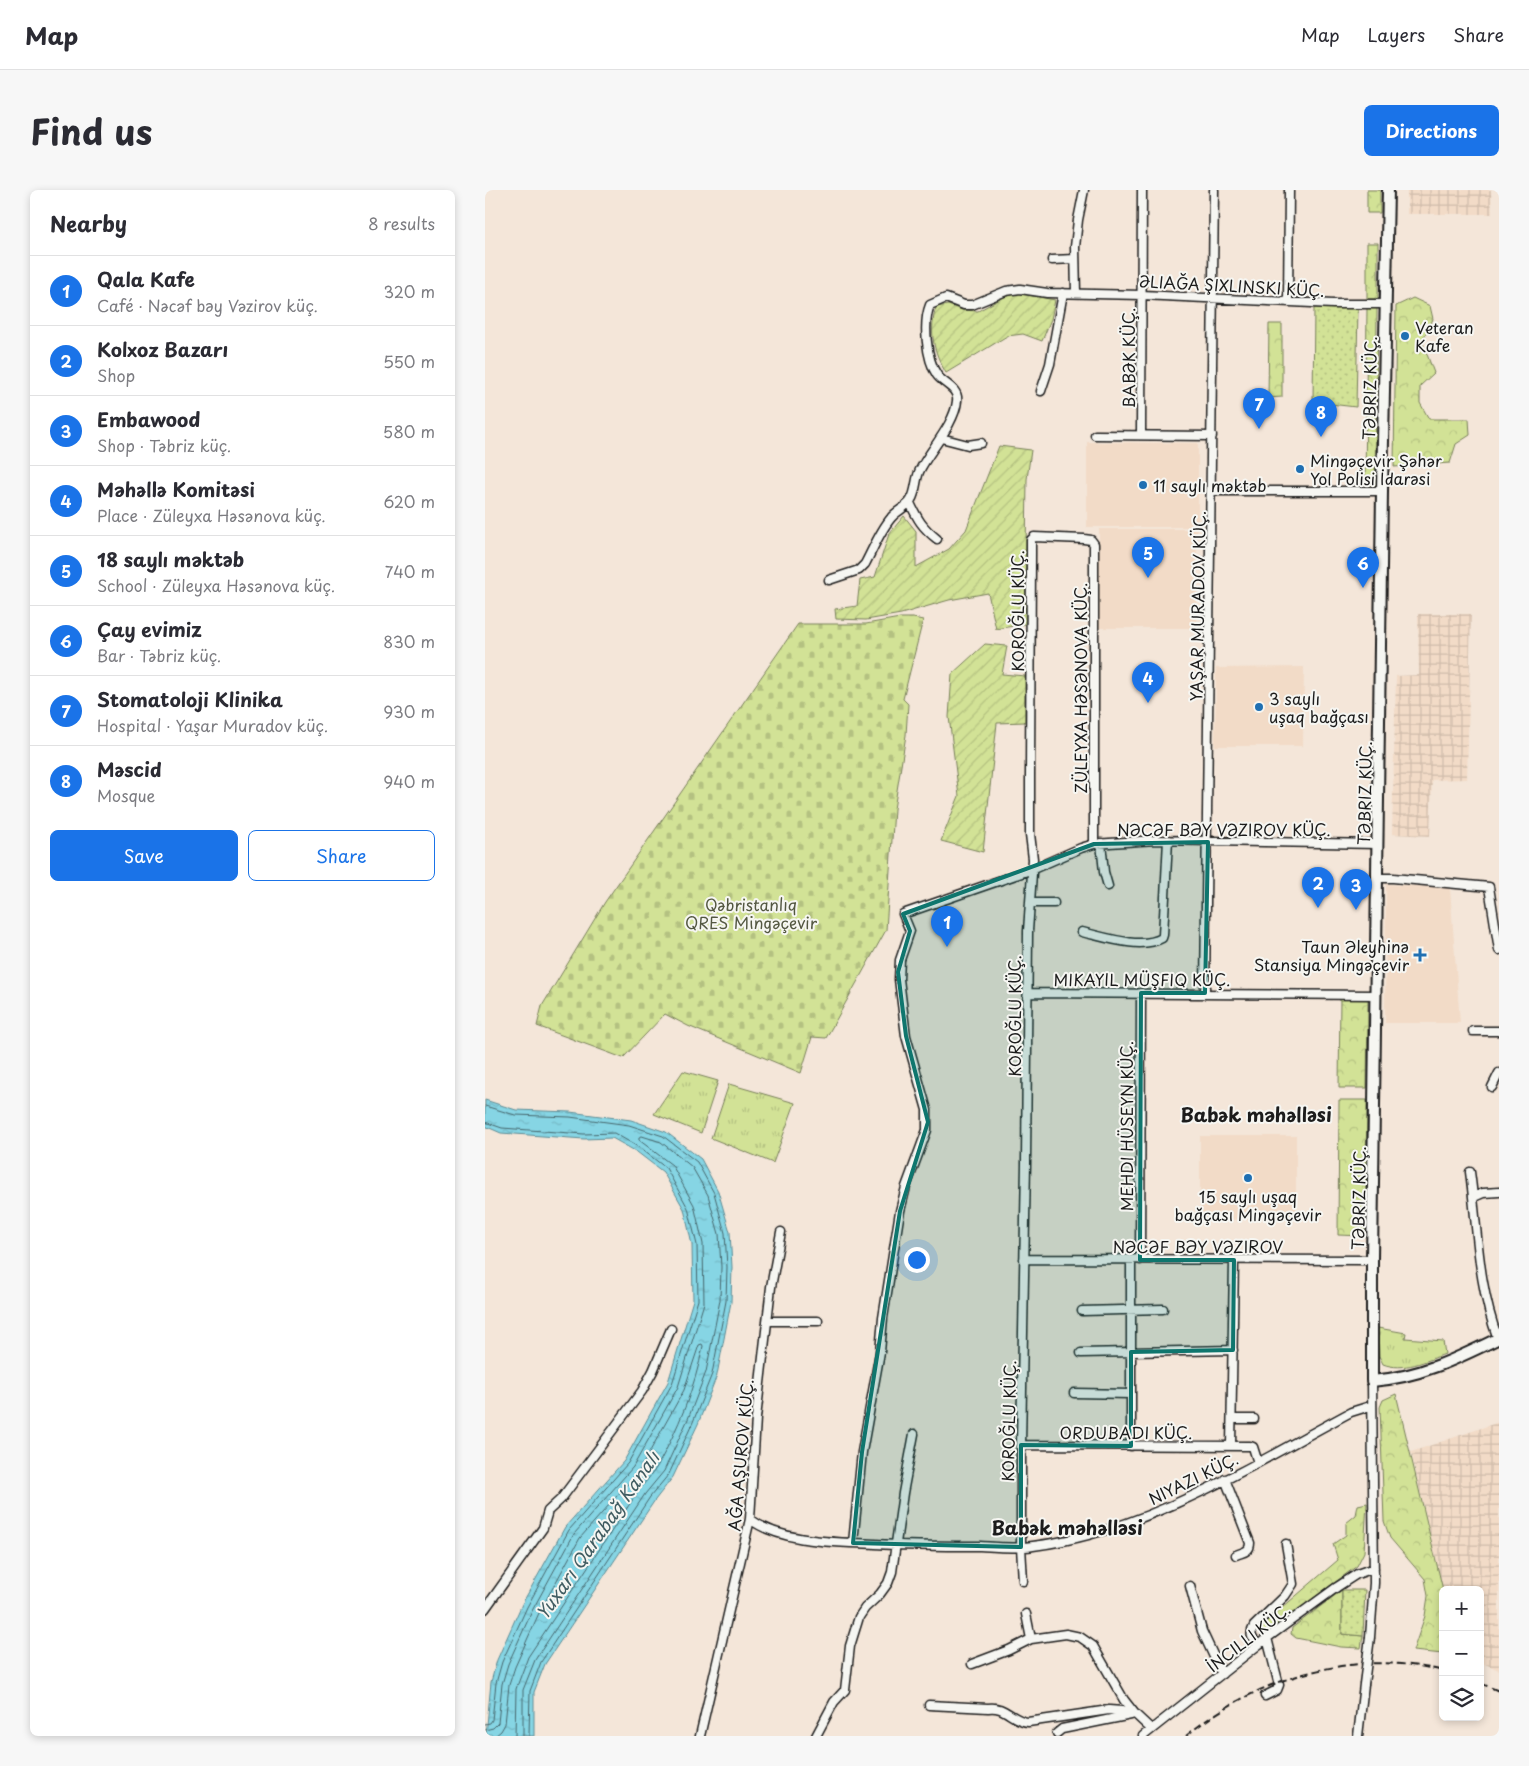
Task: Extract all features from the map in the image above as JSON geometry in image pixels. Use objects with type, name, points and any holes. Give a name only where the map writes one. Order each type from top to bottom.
[{"type":"main road","name":"TƏBRIZ KÜÇ.","points":[[1372,1380],[1382,491],[1388,190]]},
{"type":"main road","points":[[1372,1380],[1402,1378],[1451,1361],[1498,1339]]},
{"type":"street","points":[[1076,293],[1075,259],[1078,220],[1084,190]]},
{"type":"street","name":"BABƏK KÜÇ.","points":[[1141,435],[1142,190]]},
{"type":"street","name":"YAŞAR MURADOV KÜÇ.","points":[[1205,993],[1215,190]]},
{"type":"street","points":[[1288,302],[1289,190]]},
{"type":"street","points":[[1052,260],[1075,259]]},
{"type":"street","points":[[829,580],[859,570],[865,564],[887,523],[913,497],[920,468],[941,438],[956,407],[958,398],[956,392],[936,374],[931,362],[927,345],[927,311],[930,305],[946,298],[965,305],[972,305],[1013,289],[1063,293],[1386,304]]},
{"type":"street","points":[[1041,391],[1050,364],[1063,293]]},
{"type":"street","points":[[1095,435],[1212,436]]},
{"type":"street","points":[[941,438],[968,445],[981,443]]},
{"type":"street","points":[[1211,491],[1382,491]]},
{"type":"street","points":[[909,503],[919,523],[925,530],[937,538]]},
{"type":"street","name":"KOROĞLU KÜÇ.","points":[[1023,1581],[1021,1445],[1028,993],[1030,903],[1033,869],[1030,778],[1031,540],[1034,537],[1084,539]]},
{"type":"street","name":"ZÜLEYXA HƏSƏNOVA KÜÇ.","points":[[1084,539],[1091,540],[1094,544],[1097,844]]},
{"type":"street","points":[[1081,932],[1134,942],[1150,942],[1162,938],[1168,840]]},
{"type":"street","name":"NƏCƏF BƏY VƏZIROV KÜÇ.","points":[[853,1543],[862,1452],[880,1352],[883,1318],[900,1211],[928,1122],[927,1110],[906,1036],[899,980],[900,960],[910,930],[903,914],[1033,869],[1081,848],[1097,844],[1168,840],[1378,844]]},
{"type":"street","points":[[1097,844],[1108,886]]},
{"type":"street","points":[[1378,878],[1489,887],[1499,950]]},
{"type":"street","points":[[1030,903],[1054,903]]},
{"type":"street","points":[[1028,993],[1141,992],[1376,995]]},
{"type":"street","name":"MEHDI HÜSEYN KÜÇ.","points":[[1131,1446],[1131,1310],[1135,1260],[1141,992]]},
{"type":"street","points":[[1473,1031],[1499,1031]]},
{"type":"street","points":[[1492,1087],[1499,1073]]},
{"type":"street","points":[[1471,1172],[1483,1292],[1498,1339]]},
{"type":"street","points":[[1474,1197],[1483,1193],[1499,1192]]},
{"type":"street","name":"AĞA AŞUROV KÜÇ.","points":[[700,1736],[750,1519],[756,1418],[771,1287],[781,1232]]},
{"type":"street","name":"NƏCƏF BƏY VƏZIROV","points":[[1024,1259],[1372,1260]]},
{"type":"street","points":[[1231,1446],[1234,1260]]},
{"type":"street","points":[[1082,1311],[1163,1309]]},
{"type":"street","points":[[767,1321],[818,1321]]},
{"type":"street","points":[[485,1609],[543,1528],[548,1511],[561,1499],[642,1391],[671,1329]]},
{"type":"street","points":[[1081,1353],[1233,1350]]},
{"type":"street","name":"TƏBRIZ KÜÇ.","points":[[1358,1736],[1373,1604],[1372,1380]]},
{"type":"street","points":[[1073,1393],[1131,1394]]},
{"type":"street","name":"NIYAZI KÜÇ.","points":[[750,1519],[761,1526],[791,1536],[853,1543],[1021,1547],[1047,1544],[1111,1530],[1144,1517],[1225,1479],[1351,1412],[1372,1406]]},
{"type":"street","points":[[1232,1419],[1254,1419]]},
{"type":"street","points":[[816,1736],[834,1702],[845,1690],[847,1661],[859,1618],[865,1608],[880,1594],[892,1572],[903,1493],[914,1434]]},
{"type":"street","name":"ORDUBADI KÜÇ.","points":[[1021,1445],[1253,1447],[1258,1462]]},
{"type":"street","points":[[1225,1479],[1250,1543],[1248,1551],[1235,1555]]},
{"type":"street","points":[[1258,1645],[1251,1636],[1250,1632],[1253,1626],[1285,1596],[1293,1584],[1286,1544]]},
{"type":"street","name":"İNCILLI KÜÇ.","points":[[1143,1736],[1267,1638],[1337,1587],[1357,1574],[1374,1568]]},
{"type":"street","points":[[1190,1586],[1202,1631],[1222,1674]]},
{"type":"street","points":[[1026,1614],[1031,1639]]},
{"type":"street","points":[[972,1664],[1009,1650],[1031,1639],[1071,1634],[1089,1642],[1132,1715]]},
{"type":"street","points":[[1265,1696],[1277,1690],[1279,1685],[1267,1638]]},
{"type":"street","points":[[929,1705],[988,1708],[995,1706],[1023,1722],[1109,1710],[1121,1711],[1132,1715],[1151,1729]]},
{"type":"street","points":[[1057,1733],[1062,1729],[1132,1715]]},
{"type":"highlighted area","points":[[1208,842],[1205,993],[1141,993],[1140,1260],[1234,1260],[1233,1350],[1131,1352],[1131,1446],[1021,1445],[1021,1547],[853,1543],[862,1452],[900,1211],[928,1122],[906,1036],[898,972],[910,931],[903,914],[1094,844]]},
{"type":"shaded area","points":[[1407,190],[1491,190],[1492,214],[1407,214]]},
{"type":"shaded area","name":"11 saylı məktəb","points":[[1087,442],[1198,443],[1198,527],[1087,527]]},
{"type":"shaded area","points":[[1099,529],[1197,529],[1196,628],[1099,628]]},
{"type":"shaded area","points":[[1418,614],[1471,614],[1467,779],[1432,780],[1430,836],[1392,834],[1396,676],[1419,675]]},
{"type":"shaded area","name":"3 saylı uşaq bağçası","points":[[1304,667],[1303,746],[1215,746],[1216,668]]},
{"type":"shaded area","name":"Taun Əleyhinə Stansiya Mingəçevir","points":[[1386,884],[1450,888],[1460,1023],[1385,1023]]},
{"type":"shaded area","name":"15 saylı uşaq bağçası Mingəçevir","points":[[1200,1136],[1296,1136],[1296,1219],[1200,1220]]},
{"type":"shaded area","points":[[1499,1422],[1499,1670],[1484,1664],[1484,1586],[1442,1586],[1411,1452]]},
{"type":"green space","points":[[1367,190],[1380,190],[1380,213],[1367,213]]},
{"type":"green space","points":[[1367,243],[1378,243],[1378,299],[1367,299]]},
{"type":"green space","points":[[1017,293],[1055,300],[1051,319],[1042,341],[1023,334],[1007,336],[946,373],[933,341],[936,307],[948,305],[962,310],[978,311],[1004,297]]},
{"type":"green space","points":[[1413,298],[1430,306],[1433,319],[1422,341],[1434,373],[1420,386],[1420,403],[1429,419],[1469,419],[1470,435],[1456,444],[1450,463],[1394,467],[1396,306]]},
{"type":"green space","points":[[1314,308],[1358,308],[1356,407],[1313,402]]},
{"type":"green space","points":[[1367,308],[1377,308],[1375,485],[1365,485]]},
{"type":"green space","points":[[1269,324],[1282,324],[1282,397],[1268,398]]},
{"type":"green space","points":[[999,446],[1031,450],[1027,479],[1025,624],[996,629],[988,593],[949,600],[901,614],[866,620],[836,619],[835,609],[857,606],[860,580],[875,577],[889,534],[904,516],[916,531],[916,567],[949,549],[966,530]]},
{"type":"green space","name":"Qəbristanlıq QRES Mingəçevir","points":[[900,618],[923,620],[903,699],[908,704],[906,735],[894,809],[886,930],[826,1038],[812,1037],[801,1073],[688,1026],[665,1014],[623,1058],[537,1026],[542,1006],[605,902],[798,624],[866,624]]},
{"type":"green space","points":[[985,644],[1007,646],[1002,674],[1025,676],[1025,722],[997,723],[983,852],[941,841],[959,796],[949,717],[952,674]]},
{"type":"green space","points":[[1340,999],[1368,999],[1367,1088],[1339,1088]]},
{"type":"green space","points":[[683,1071],[718,1081],[701,1133],[654,1114]]},
{"type":"green space","points":[[729,1084],[795,1103],[773,1163],[711,1138]]},
{"type":"green space","points":[[1339,1100],[1367,1100],[1365,1236],[1338,1235]]},
{"type":"green space","points":[[1378,1328],[1406,1333],[1405,1338],[1443,1341],[1445,1354],[1406,1366],[1398,1367],[1383,1364],[1379,1356]]},
{"type":"green space","points":[[1396,1394],[1442,1586],[1439,1586],[1439,1654],[1413,1651],[1425,1616],[1428,1596],[1425,1579],[1390,1538],[1384,1521],[1380,1407],[1383,1400]]},
{"type":"green space","points":[[1367,1503],[1364,1552],[1357,1566],[1262,1636],[1259,1631],[1262,1625],[1338,1560],[1333,1544],[1346,1535],[1346,1523],[1356,1515],[1358,1505]]},
{"type":"green space","points":[[1342,1590],[1342,1634],[1363,1636],[1361,1648],[1341,1647],[1296,1638],[1291,1634],[1292,1628]]},
{"type":"green space","points":[[1342,1590],[1365,1590],[1363,1636],[1342,1634]]},
{"type":"water","name":"Yuxarı Qarabağ Kanalı","points":[[485,1100],[516,1110],[570,1112],[631,1120],[666,1132],[701,1159],[718,1191],[730,1232],[731,1302],[717,1375],[698,1424],[673,1477],[655,1500],[545,1664],[534,1692],[534,1736],[486,1736],[491,1682],[497,1660],[522,1604],[565,1527],[624,1461],[668,1382],[693,1300],[692,1245],[684,1209],[663,1172],[637,1152],[612,1138],[584,1139],[501,1133],[485,1126]]},
{"type":"railway","points":[[1186,1736],[1213,1716],[1243,1698],[1274,1684],[1307,1673],[1341,1666],[1375,1663],[1409,1665],[1439,1670]]},
{"type":"railway","points":[[1484,1685],[1499,1691]]},
{"type":"place","name":"Veteran Kafe","points":[[1405,336]]},
{"type":"place","name":"Stomatoloji Klinika","points":[[1259,429]]},
{"type":"place","name":"Məscid","points":[[1321,437]]},
{"type":"place","name":"Mingəçevir Şəhər Yol Polisi İdarəsi","points":[[1300,469]]},
{"type":"place","name":"11 saylı məktəb","points":[[1143,485]]},
{"type":"place","name":"18 saylı məktəb","points":[[1148,578]]},
{"type":"place","name":"Çay evimiz","points":[[1363,588]]},
{"type":"place","name":"Məhəllə Komitəsi","points":[[1148,703]]},
{"type":"place","name":"3 saylı uşaq bağçası","points":[[1259,707]]},
{"type":"place","name":"Kolxoz Bazarı","points":[[1318,908]]},
{"type":"place","name":"Embawood","points":[[1356,910]]},
{"type":"place","name":"Qala Kafe","points":[[947,947]]},
{"type":"place","name":"Taun Əleyhinə Stansiya Mingəçevir","points":[[1420,955]]},
{"type":"place","name":"15 saylı uşaq bağçası Mingəçevir","points":[[1248,1178]]},
{"type":"district","name":"Babək məhəlləsi","points":[[1256,1114]]},
{"type":"district","name":"Babək məhəlləsi","points":[[1067,1527]]}]
